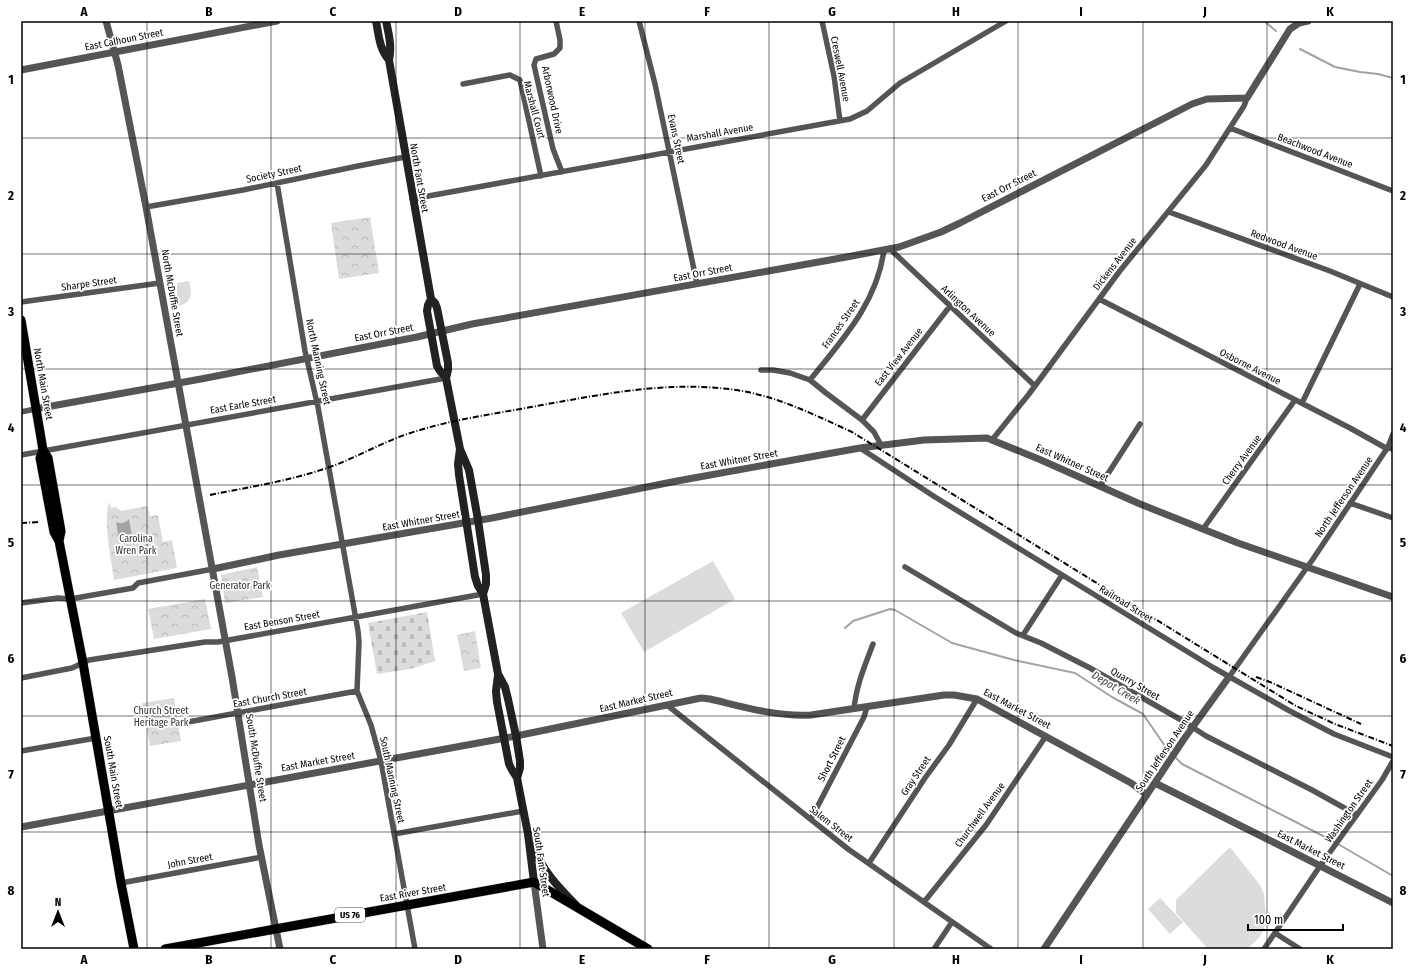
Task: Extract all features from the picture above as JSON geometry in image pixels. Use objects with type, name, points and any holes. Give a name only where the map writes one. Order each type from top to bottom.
[{"type":"main road","name":"North Fant Street","points":[[376,21],[381,48],[389,60]]},
{"type":"main road","name":"North Fant Street","points":[[386,21],[391,44],[389,60],[412,199],[431,299],[437,308],[442,330],[448,363],[446,378],[460,449],[469,470],[478,520]]},
{"type":"main road","name":"North Fant Street","points":[[431,299],[427,311],[437,366],[446,378]]},
{"type":"main road","name":"North Main Street","points":[[21,320],[43,450],[40,458],[54,532],[59,541],[70,599]]},
{"type":"main road","name":"North Fant Street","points":[[460,449],[458,464],[466,522]]},
{"type":"main road","name":"South Fant Street","points":[[478,520],[486,575],[484,594],[498,674],[496,691],[497,702],[509,764],[517,778],[528,834],[534,882]]},
{"type":"main road","name":"South Fant Street","points":[[466,522],[475,577],[478,586],[484,594]]},
{"type":"main road","name":"South Main Street","points":[[70,599],[83,663],[108,811],[134,949]]},
{"type":"main road","name":"South Fant Street","points":[[498,674],[505,688],[516,736],[520,761],[520,768],[517,778]]},
{"type":"main road","points":[[528,834],[544,870],[581,909]]},
{"type":"main road","points":[[534,882],[648,949]]},
{"type":"main road","name":"East River Street","points":[[165,949],[534,882]]},
{"type":"street","name":"North McDuffie Street","points":[[106,21],[125,97],[212,569]]},
{"type":"street","name":"East Calhoun Street","points":[[21,70],[277,21]]},
{"type":"street","name":"Arborwood Drive","points":[[556,21],[560,48],[554,54],[536,60],[534,65],[553,149],[562,172]]},
{"type":"street","name":"Evans Street","points":[[639,21],[655,84],[697,284]]},
{"type":"street","name":"Creswell Avenue","points":[[822,21],[834,76],[840,120]]},
{"type":"street","name":"Marshall Avenue","points":[[412,199],[850,119],[867,111],[900,83],[1006,21]]},
{"type":"street","points":[[1247,98],[1290,29],[1299,23],[1308,21]]},
{"type":"street","name":"Marshall Court","points":[[463,84],[510,75],[520,80],[541,176]]},
{"type":"street","name":"Dickens Avenue","points":[[992,440],[1035,386],[1119,272],[1206,165],[1244,106],[1247,98]]},
{"type":"street","name":"East Orr Street","points":[[36,409],[308,358],[442,330],[887,249],[941,232],[960,223],[1192,104],[1208,99],[1247,98]]},
{"type":"street","name":"Beachwood Avenue","points":[[1230,128],[1393,191]]},
{"type":"street","name":"Society Street","points":[[146,207],[405,158]]},
{"type":"street","name":"North Manning Street","points":[[277,183],[305,351],[308,358],[317,401],[343,545]]},
{"type":"street","name":"Redwood Avenue","points":[[1168,212],[1393,297]]},
{"type":"street","name":"Arlington Avenue","points":[[887,249],[1035,386]]},
{"type":"street","name":"Frances Street","points":[[810,380],[853,326],[868,303],[882,268],[887,249]]},
{"type":"street","name":"Sharpe Street","points":[[21,302],[160,283]]},
{"type":"street","points":[[1302,403],[1360,284]]},
{"type":"street","name":"Osborne Avenue","points":[[1099,299],[1302,403],[1384,447],[1390,448]]},
{"type":"street","name":"East View Avenue","points":[[862,420],[950,306]]},
{"type":"street","points":[[761,370],[773,370],[790,373],[810,380],[862,420],[874,432],[881,445]]},
{"type":"street","name":"East Earle Street","points":[[21,455],[446,378]]},
{"type":"street","name":"Cherry Avenue","points":[[1203,529],[1295,400]]},
{"type":"street","points":[[21,412],[36,409]]},
{"type":"street","points":[[1100,486],[1140,424]]},
{"type":"street","name":"North Jefferson Avenue","points":[[1307,568],[1350,503],[1390,448],[1393,434]]},
{"type":"street","name":"East Whitner Street","points":[[21,603],[58,598],[70,599],[133,588],[138,583],[279,555],[343,545],[677,481],[860,448],[924,440],[986,438],[1238,543],[1393,597]]},
{"type":"street","name":"Railroad Street","points":[[860,448],[1062,575],[1229,677],[1334,734],[1393,757]]},
{"type":"street","points":[[1350,503],[1393,518]]},
{"type":"street","name":"South Manning Street","points":[[343,545],[359,642],[356,691],[371,725],[381,761],[415,949]]},
{"type":"street","name":"Quarry Street","points":[[905,567],[1016,633],[1041,643],[1090,668],[1206,736],[1312,790],[1357,815]]},
{"type":"street","name":"South Jefferson Avenue","points":[[1044,949],[1193,727],[1307,568]]},
{"type":"street","name":"South McDuffie Street","points":[[212,569],[226,641],[262,856],[280,949]]},
{"type":"street","points":[[1022,635],[1062,575]]},
{"type":"street","name":"East Benson Street","points":[[21,678],[72,668],[89,660],[205,642],[226,641],[484,594]]},
{"type":"street","points":[[854,709],[860,677],[873,644]]},
{"type":"street","name":"East Church Street","points":[[188,722],[356,691]]},
{"type":"street","name":"East Market Street","points":[[21,827],[516,736],[691,699],[710,699],[775,714],[798,716],[944,695],[954,695],[977,699],[1131,783],[1147,795]]},
{"type":"street","name":"Gray Street","points":[[869,863],[925,778],[949,745],[977,699]]},
{"type":"street","name":"Salem Street","points":[[667,705],[869,863],[991,949]]},
{"type":"street","name":"Short Street","points":[[811,819],[864,718],[867,707]]},
{"type":"street","name":"Churchwell Avenue","points":[[924,902],[986,825],[1046,736]]},
{"type":"street","points":[[21,751],[96,738]]},
{"type":"street","name":"Washington Street","points":[[1264,949],[1320,866],[1382,780],[1393,761]]},
{"type":"street","name":"East Market Street","points":[[1155,783],[1393,903]]},
{"type":"street","points":[[394,834],[523,810]]},
{"type":"street","name":"John Street","points":[[121,883],[262,856]]},
{"type":"street","name":"South Fant Street","points":[[534,882],[543,949]]},
{"type":"street","points":[[934,949],[952,922]]},
{"type":"street","points":[[1275,933],[1300,949]]},
{"type":"green space","points":[[370,217],[379,273],[339,279],[331,223]]},
{"type":"green space","points":[[189,281],[191,296],[187,302],[173,308],[177,295],[177,283]]},
{"type":"green space","name":"Carolina Wren Park","points":[[109,502],[111,508],[116,507],[121,511],[147,506],[150,516],[158,515],[163,542],[172,540],[177,568],[114,580],[107,530],[107,511]]},
{"type":"green space","points":[[713,561],[735,599],[644,652],[621,613]]},
{"type":"green space","name":"Generator Park","points":[[257,567],[263,597],[225,603],[221,575]]},
{"type":"green space","points":[[205,599],[211,629],[154,639],[148,609]]},
{"type":"green space","points":[[427,612],[435,661],[410,669],[377,674],[368,623]]},
{"type":"green space","points":[[475,631],[481,668],[464,671],[457,635]]},
{"type":"green space","name":"Church Street Heritage Park","points":[[174,698],[181,741],[150,746],[142,703]]},
{"type":"green space","points":[[1230,847],[1260,885],[1264,894],[1266,918],[1264,929],[1259,938],[1247,949],[1208,949],[1176,913],[1176,900]]},
{"type":"green space","points":[[1160,898],[1183,922],[1170,934],[1148,909]]},
{"type":"shaded area","points":[[129,519],[132,537],[127,540],[119,539],[116,522],[123,523]]},
{"type":"waterway","points":[[1264,21],[1276,31]]},
{"type":"waterway","points":[[1300,49],[1335,67],[1393,78]]},
{"type":"waterway","name":"Depot Creek","points":[[845,628],[853,621],[890,609],[895,610],[952,643],[1014,660],[1075,673],[1112,697],[1143,714],[1167,749],[1182,764],[1331,840],[1393,876]]},
{"type":"railway","points":[[210,495],[313,473],[339,464],[408,434],[434,426],[475,417],[633,390],[710,387],[751,393],[781,401],[852,432],[1296,706],[1335,724],[1393,746]]},
{"type":"railway","points":[[21,523],[39,522]]},
{"type":"railway","points":[[1256,677],[1361,724]]}]
